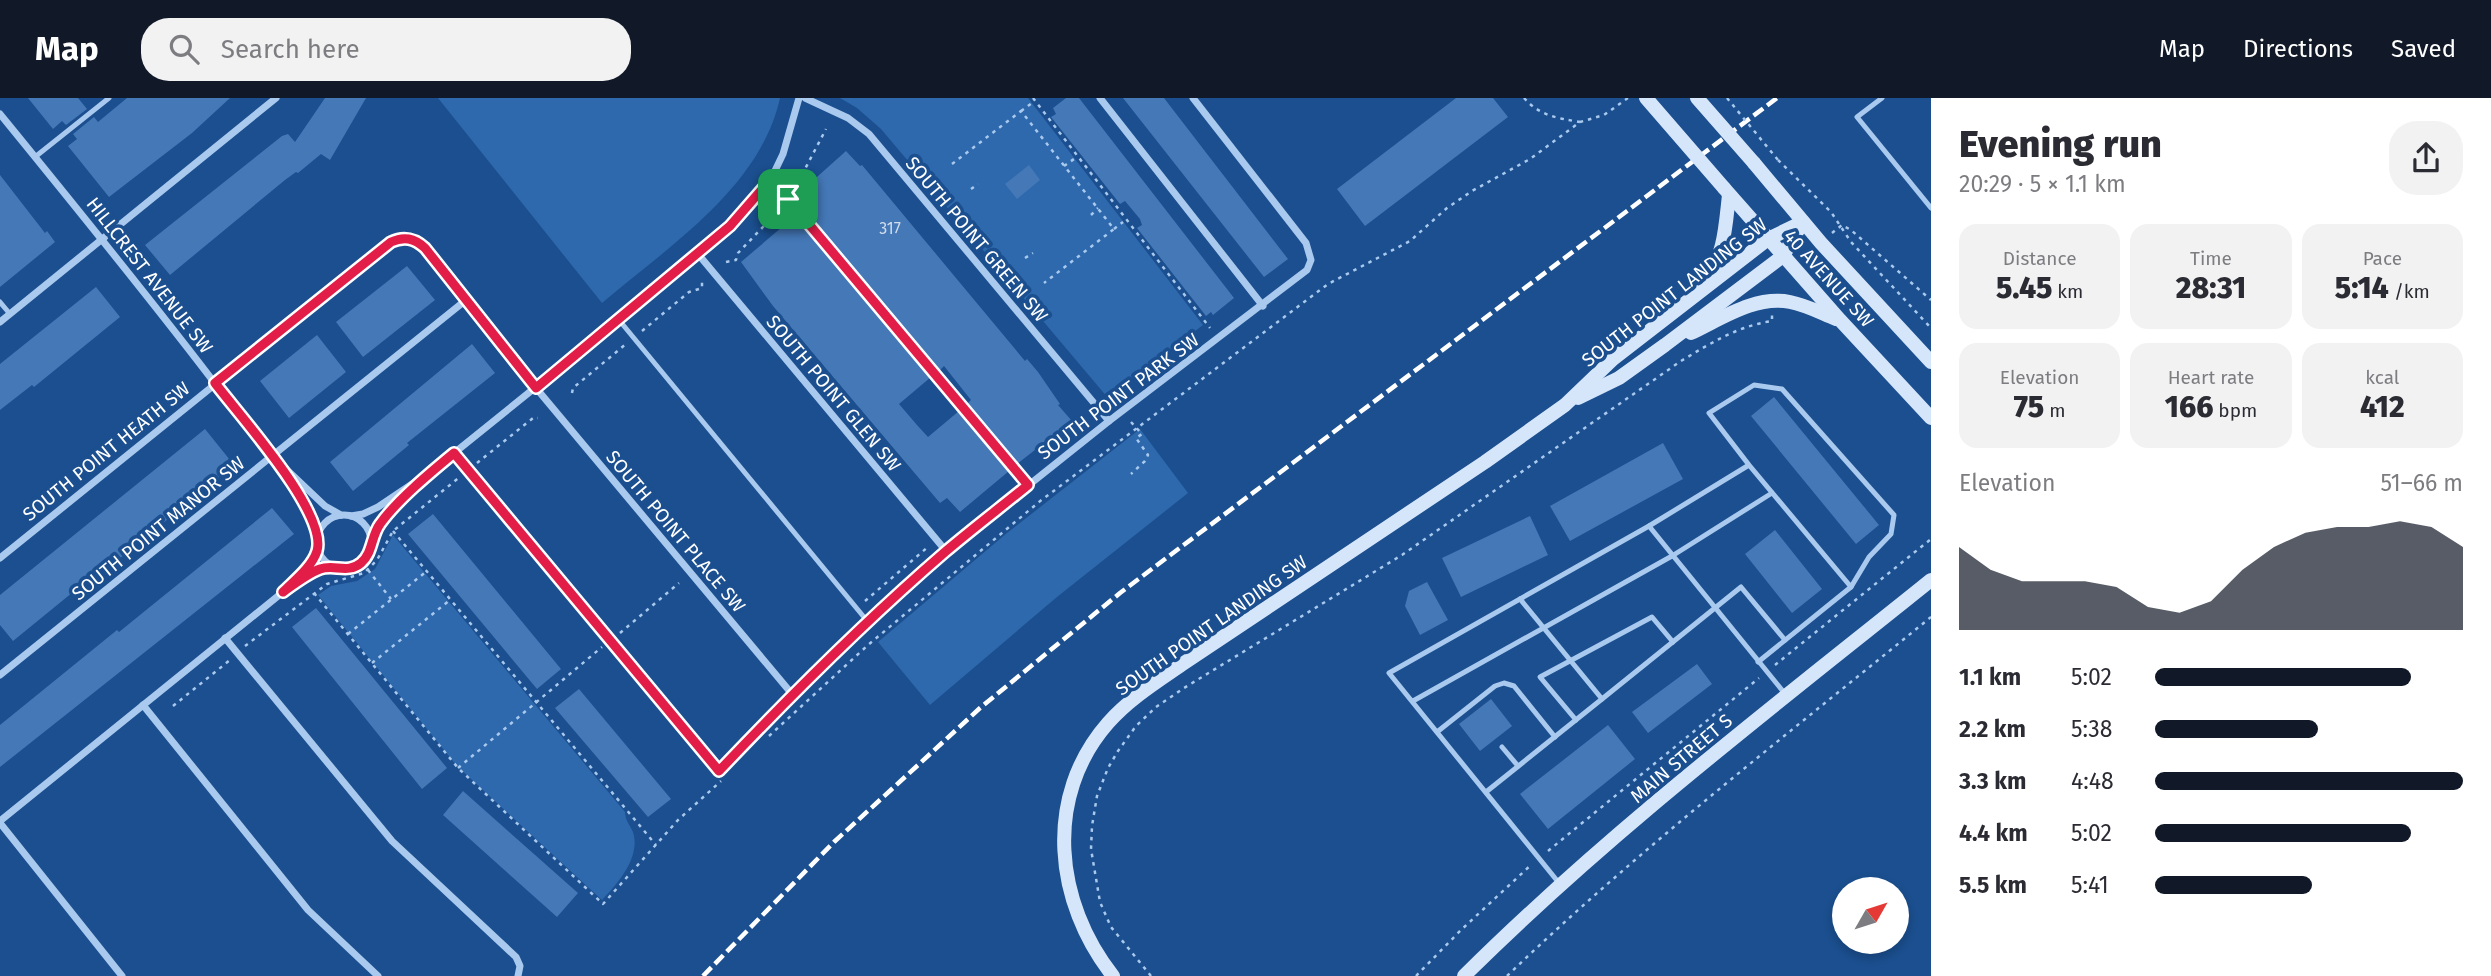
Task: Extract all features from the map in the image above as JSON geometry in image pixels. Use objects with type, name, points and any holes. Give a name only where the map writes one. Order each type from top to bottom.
[{"type":"main road","name":"40 AVENUE SW","points":[[1646,98],[1783,256],[1931,418]]},
{"type":"main road","name":"40 AVENUE SW","points":[[1697,98],[1821,243],[1931,362]]},
{"type":"main road","points":[[1700,291],[1717,263],[1722,248],[1727,191]]},
{"type":"main road","name":"SOUTH POINT LANDING SW","points":[[1113,976],[1088,941],[1074,908],[1065,873],[1064,838],[1072,788],[1084,754],[1108,722],[1143,692],[1184,663],[1485,462],[1565,405],[1613,359],[1700,291],[1768,239],[1803,222]]},
{"type":"main road","name":"SOUTH POINT LANDING SW","points":[[1565,405],[1619,378],[1783,256],[1803,222]]},
{"type":"main road","points":[[1665,345],[1747,306],[1772,301],[1804,305],[1840,320]]},
{"type":"main road","name":"MAIN STREET S","points":[[1464,976],[1505,936],[1639,818],[1931,580]]},
{"type":"street","points":[[0,322],[276,98]]},
{"type":"street","points":[[334,567],[323,559],[318,548],[318,535],[327,521],[363,514],[378,507],[433,470],[619,320],[730,226],[771,179],[783,154],[799,98]]},
{"type":"street","name":"SOUTH POINT GREEN SW","points":[[805,98],[848,118],[869,134],[1109,422]]},
{"type":"street","points":[[1100,98],[1263,306]]},
{"type":"street","name":"SOUTH POINT PARK SW","points":[[454,453],[719,771],[792,694],[946,551],[1307,270],[1311,260],[1308,247],[1194,98]]},
{"type":"street","name":"HILLCREST AVENUE SW","points":[[0,114],[103,240],[272,457],[304,504],[318,535]]},
{"type":"street","name":"SOUTH POINT HEATH SW","points":[[0,558],[398,239],[412,239],[421,244],[536,388]]},
{"type":"street","name":"SOUTH POINT GLEN SW","points":[[698,254],[946,551]]},
{"type":"street","name":"SOUTH POINT MANOR SW","points":[[0,675],[466,300]]},
{"type":"street","name":"SOUTH POINT PLACE SW","points":[[536,388],[792,694]]},
{"type":"street","name":"HILLCREST AVENUE SW","points":[[272,457],[325,506],[347,516]]},
{"type":"street","points":[[122,976],[0,822],[283,592],[320,569],[357,566],[367,556],[380,523],[433,470]]},
{"type":"street","points":[[347,516],[365,525],[371,545]]},
{"type":"street","points":[[283,592],[310,563],[318,548]]},
{"type":"street","points":[[225,638],[388,837],[516,957],[520,966],[518,976]]},
{"type":"street","points":[[143,705],[308,910],[378,976]]},
{"type":"lane","points":[[36,157],[109,98]]},
{"type":"lane","points":[[1882,98],[1857,117],[1931,208]]},
{"type":"lane","points":[[771,179],[1028,485]]},
{"type":"lane","points":[[0,302],[10,314]]},
{"type":"lane","points":[[619,320],[868,622]]},
{"type":"lane","points":[[1758,662],[1851,587],[1869,557],[1891,534],[1894,515],[1782,389],[1754,385],[1709,412],[1749,465],[1851,587]]},
{"type":"lane","points":[[1561,886],[1389,673],[1649,526],[1749,465]]},
{"type":"lane","points":[[1413,701],[1672,556],[1772,493]]},
{"type":"lane","points":[[1649,526],[1787,696]]},
{"type":"lane","points":[[1486,792],[1741,587],[1785,640]]},
{"type":"lane","points":[[1520,599],[1602,699]]},
{"type":"lane","points":[[1576,720],[1540,677],[1652,617],[1673,642]]},
{"type":"lane","points":[[1437,732],[1495,686],[1504,683],[1514,686],[1555,737]]},
{"type":"lane","points":[[1503,747],[1518,766]]},
{"type":"path","points":[[1033,98],[1210,328]]},
{"type":"path","points":[[1524,98],[1545,116],[1580,122]]},
{"type":"path","points":[[868,645],[973,556],[1135,428],[1334,280],[1410,241],[1447,208],[1472,191],[1530,159],[1580,122],[1604,115],[1628,98]]},
{"type":"path","points":[[1727,98],[1778,160],[1842,225],[1931,300]]},
{"type":"path","points":[[952,164],[1032,103]]},
{"type":"path","points":[[1021,111],[1114,229]]},
{"type":"path","points":[[1033,141],[1040,136]]},
{"type":"path","points":[[1064,166],[1074,159]]},
{"type":"path","points":[[971,190],[978,184]]},
{"type":"path","points":[[1091,215],[1098,208]]},
{"type":"path","points":[[1044,283],[1123,222]]},
{"type":"path","points":[[1821,243],[1842,225]]},
{"type":"path","points":[[1842,225],[1851,242],[1931,327]]},
{"type":"path","points":[[1025,258],[1033,253]]},
{"type":"path","points":[[1151,976],[1111,927],[1100,901],[1091,849],[1097,796],[1108,768],[1136,726],[1156,707],[1184,688],[1402,555],[1681,361],[1719,338],[1751,324],[1772,321],[1772,301]]},
{"type":"path","points":[[1131,422],[1142,434],[1136,438],[1146,451],[1147,458],[1131,474]]},
{"type":"path","points":[[603,904],[458,768],[314,593],[327,584],[359,576],[368,570],[377,560],[393,531],[656,845]]},
{"type":"path","points":[[1416,976],[1539,858],[1931,539]]},
{"type":"path","points":[[865,601],[924,550]]},
{"type":"path","points":[[368,570],[391,599]]},
{"type":"path","points":[[348,634],[427,571]]},
{"type":"path","points":[[620,633],[680,583]]},
{"type":"path","points":[[372,663],[450,600]]},
{"type":"path","points":[[1507,976],[1620,872],[1931,617]]},
{"type":"path","points":[[458,768],[603,647]]},
{"type":"shaded area","points":[[438,98],[780,98],[769,130],[753,160],[733,187],[682,237],[602,303]]},
{"type":"shaded area","points":[[840,98],[1028,98],[1203,325],[1108,398],[881,129],[857,108]]},
{"type":"shaded area","points":[[1140,429],[1188,493],[1057,597],[930,705],[878,642],[1007,533]]},
{"type":"shaded area","points":[[393,535],[625,812],[633,832],[634,851],[621,878],[602,900],[457,766],[318,595],[331,586],[357,581],[375,569]]},
{"type":"building","points":[[28,98],[78,98],[87,109],[66,125],[62,121],[53,129]]},
{"type":"building","points":[[127,98],[230,98],[192,133],[109,197],[68,146],[77,139],[73,134],[94,117],[98,122]]},
{"type":"building","points":[[325,98],[366,98],[330,160],[321,154],[285,180],[170,275],[145,245],[282,136],[288,134],[295,142]]},
{"type":"building","points":[[1066,98],[1079,98],[1234,298],[1213,315],[1211,312],[1206,316],[1137,228],[1142,225],[1140,219],[1125,201],[1120,204],[1051,117],[1056,114],[1053,108]]},
{"type":"building","points":[[1123,98],[1164,98],[1288,259],[1264,277]]},
{"type":"building","points":[[1456,98],[1493,98],[1508,117],[1365,226],[1337,189]]},
{"type":"building","points":[[846,151],[862,165],[1025,361],[1027,359],[1038,372],[1060,404],[1058,405],[1072,421],[1017,464],[967,404],[971,400],[944,366],[939,371],[803,209],[809,205],[799,193]]},
{"type":"building","points":[[1029,165],[1040,180],[1017,199],[1005,184]]},
{"type":"building","points":[[0,175],[55,242],[0,287]]},
{"type":"building","points":[[795,216],[931,377],[899,404],[928,437],[959,411],[1009,471],[960,512],[947,498],[940,503],[773,306],[741,262]]},
{"type":"building","points":[[407,266],[435,300],[363,357],[336,322]]},
{"type":"building","points":[[96,287],[120,317],[34,387],[32,385],[0,410],[0,364]]},
{"type":"building","points":[[317,335],[346,372],[289,418],[260,381]]},
{"type":"building","points":[[472,344],[495,373],[407,443],[409,445],[353,491],[330,462]]},
{"type":"building","points":[[1774,397],[1879,525],[1856,544],[1751,416]]},
{"type":"building","points":[[205,429],[234,465],[91,582],[89,579],[13,641],[0,625],[0,595]]},
{"type":"building","points":[[1663,443],[1683,479],[1570,541],[1550,506]]},
{"type":"building","points":[[272,508],[294,534],[0,767],[0,725]]},
{"type":"building","points":[[433,514],[561,669],[537,689],[408,534]]},
{"type":"building","points":[[1530,516],[1548,555],[1461,597],[1442,558]]},
{"type":"building","points":[[1775,530],[1822,589],[1792,613],[1745,554]]},
{"type":"building","points":[[1427,582],[1448,620],[1420,635],[1405,606],[1409,591]]},
{"type":"building","points":[[316,608],[447,768],[422,789],[292,627]]},
{"type":"building","points":[[1697,664],[1712,684],[1648,733],[1632,712]]},
{"type":"building","points":[[579,689],[671,799],[648,817],[555,708]]},
{"type":"building","points":[[1491,699],[1512,726],[1480,751],[1459,724]]},
{"type":"building","points":[[1608,725],[1635,759],[1548,829],[1520,794]]},
{"type":"building","points":[[463,791],[578,893],[557,917],[443,815]]},
{"type":"railway","points":[[703,976],[834,842],[980,708],[1120,593],[1777,98]]},
{"type":"route","points":[[771,179],[788,199],[1028,485],[946,551],[868,622],[792,694],[719,771],[454,453],[380,523],[367,556],[361,563],[353,568],[320,569],[283,592],[316,554],[318,535],[304,504],[283,469],[215,383],[391,242],[404,238],[412,239],[423,246],[536,388],[730,226],[771,179]]}]
